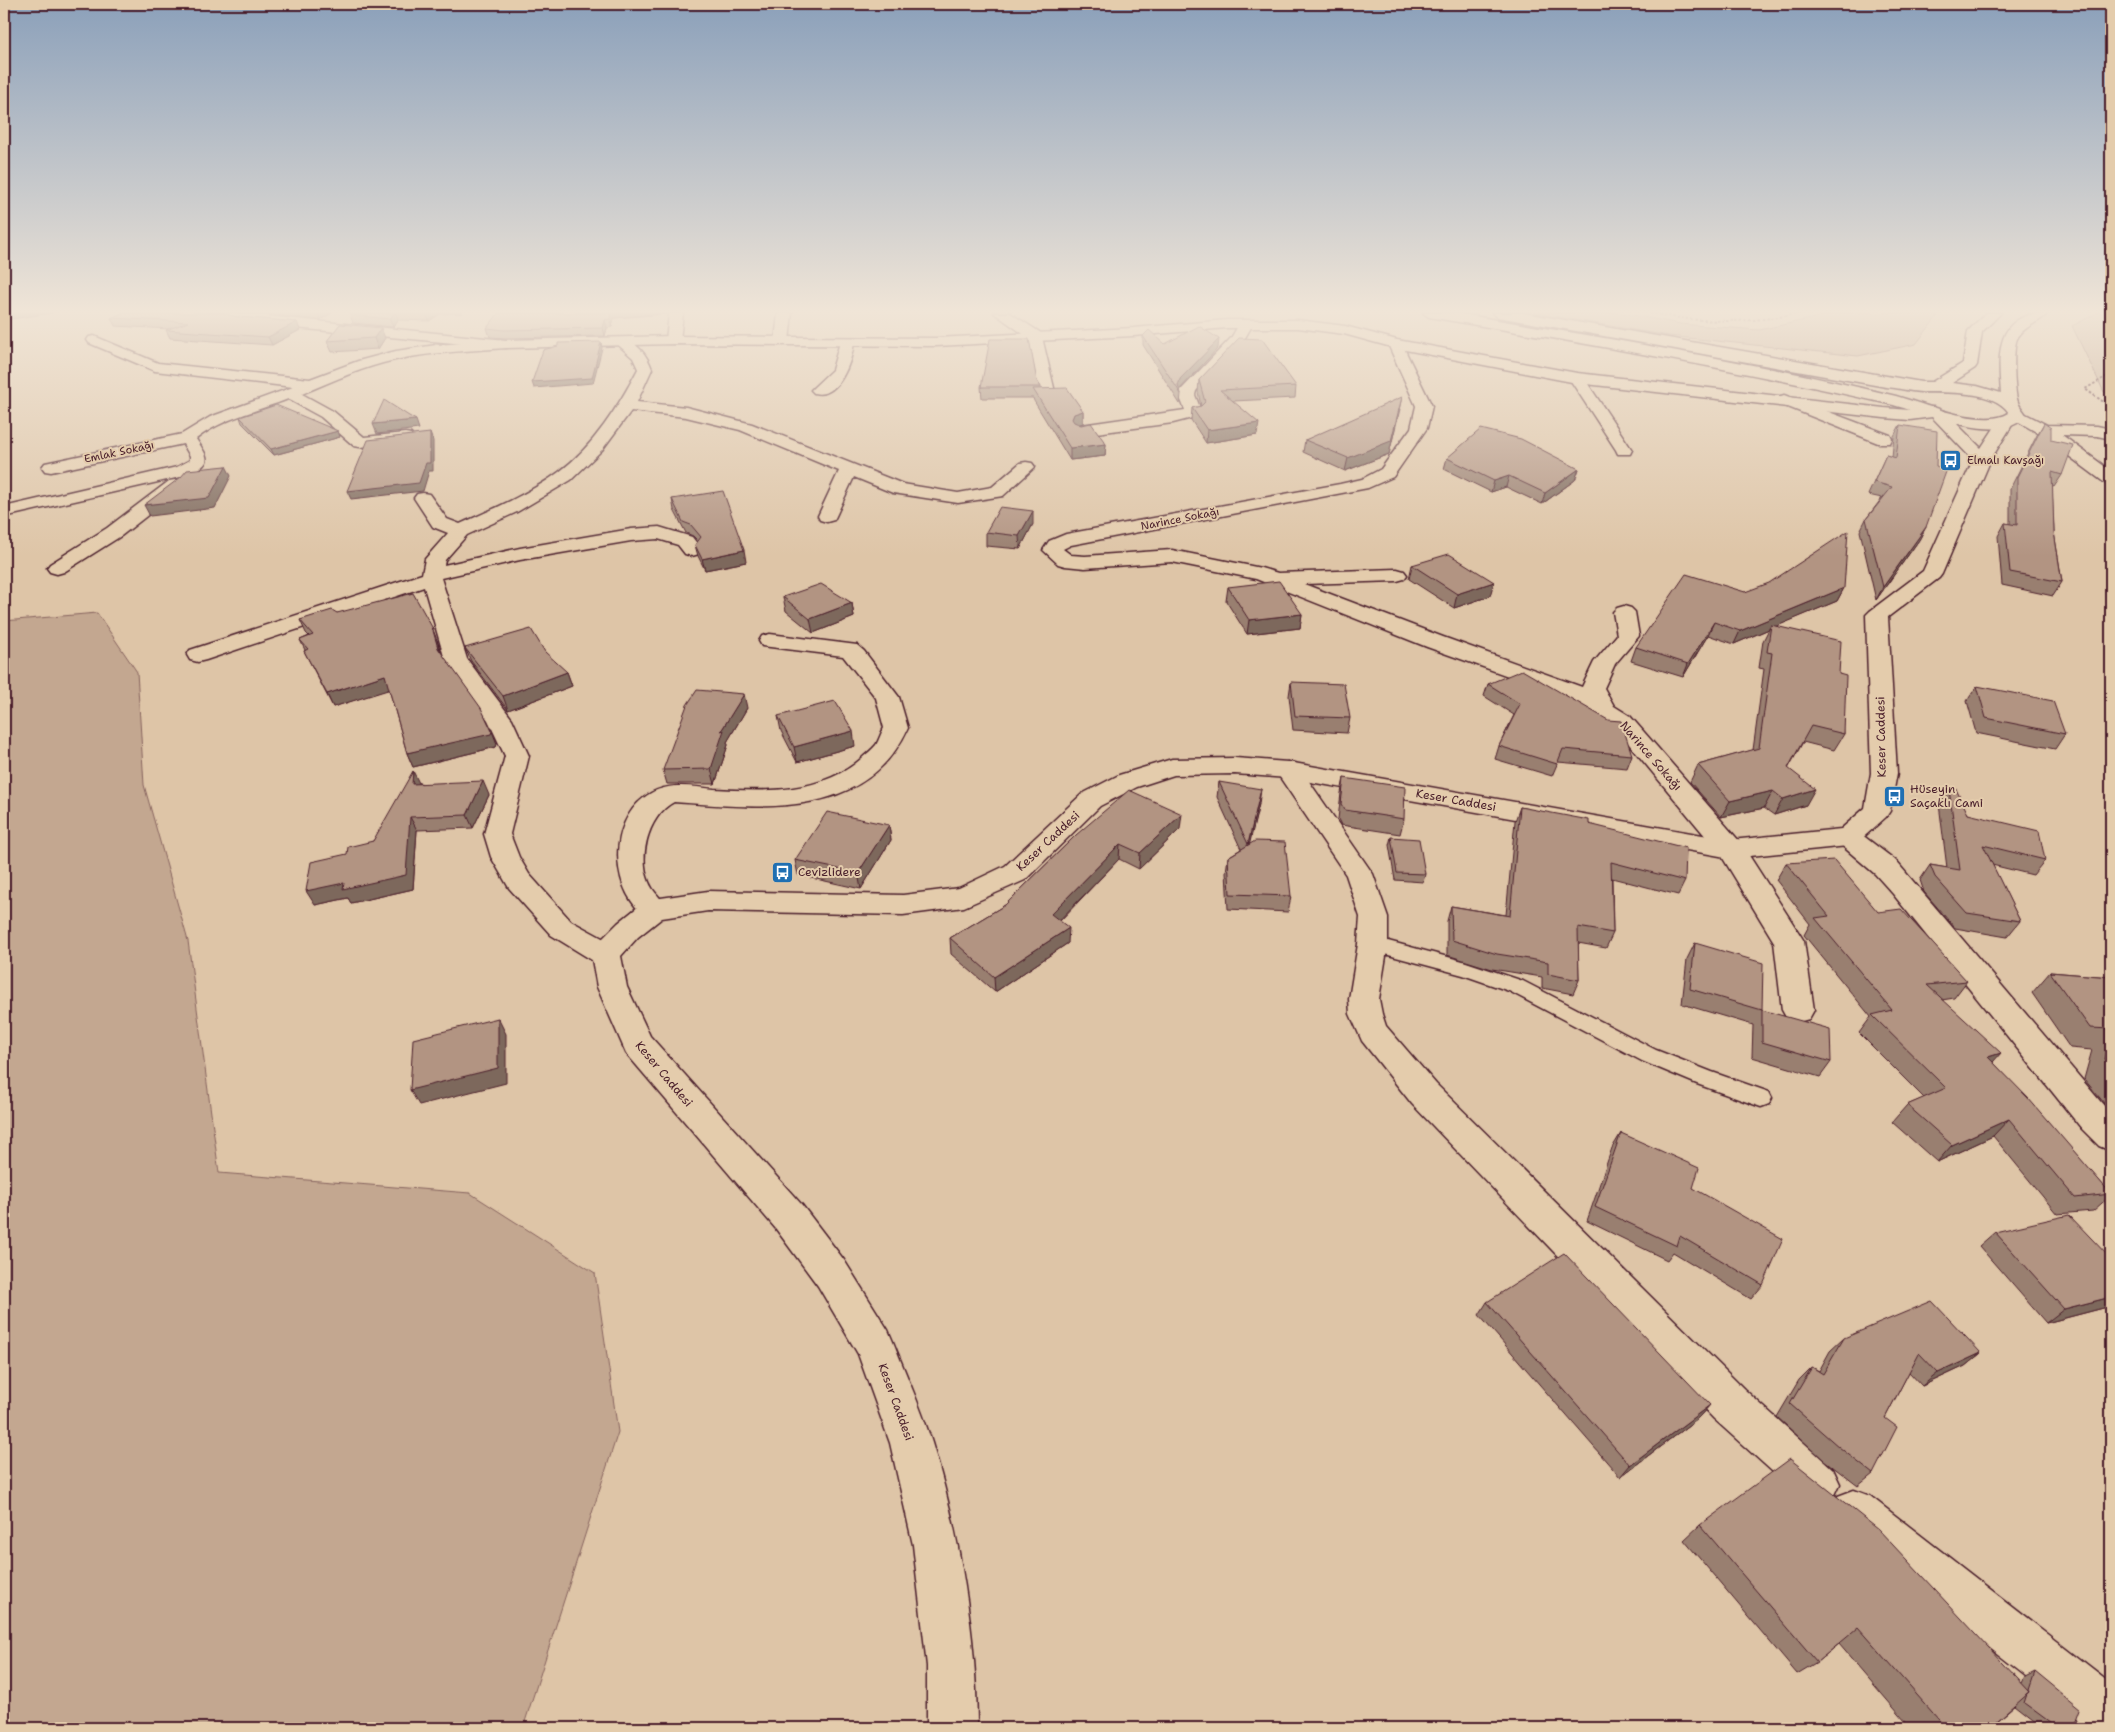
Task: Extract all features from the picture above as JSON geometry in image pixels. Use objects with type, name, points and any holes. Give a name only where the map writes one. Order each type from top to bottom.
[{"type":"main road","points":[[4,512],[183,471],[199,462],[199,456],[187,438],[196,430],[209,423],[290,394],[327,414],[360,442],[420,436]]},
{"type":"main road","points":[[633,394],[627,406],[596,446],[565,476],[510,508],[460,531],[435,559],[432,576],[456,660],[500,719],[517,756],[497,834],[505,857],[519,881],[561,928],[606,954],[628,930],[654,909],[637,888],[630,861],[634,835],[641,817],[656,801],[671,794],[784,799],[832,788],[865,769],[884,751],[896,728],[887,697],[856,656],[849,650],[770,642]]},
{"type":"main road","points":[[1080,430],[1172,418],[1194,413],[1187,394]]},
{"type":"main road","name":"Narince Sokağı","points":[[1418,394],[1424,406],[1419,428],[1388,473],[1380,478],[1340,489],[1066,540],[1056,545],[1053,550],[1065,560],[1084,562],[1172,556],[1261,574],[1435,642],[1575,692],[1622,721],[1731,849],[1789,941],[1798,1010]]},
{"type":"main road","points":[[1587,394],[1624,450]]},
{"type":"main road","points":[[1726,394],[1910,415],[1932,412]]},
{"type":"main road","points":[[1864,394],[1974,422],[2011,413]]},
{"type":"main road","points":[[1910,394],[1910,398],[1932,412],[1982,459],[2011,413],[2010,394]]},
{"type":"main road","points":[[1984,394],[1998,398],[2011,413],[2044,430],[2111,479]]},
{"type":"main road","points":[[1784,400],[1884,439]]},
{"type":"main road","points":[[627,406],[686,412],[746,427],[899,489],[958,498],[997,492],[1026,467]]},
{"type":"main road","points":[[2044,430],[2097,431],[2111,434]]},
{"type":"main road","name":"Emlak Sokağı","points":[[51,467],[187,438]]},
{"type":"main road","name":"Keser Caddesi","points":[[654,909],[708,901],[903,906],[964,897],[1015,873],[1091,800],[1128,782],[1172,767],[1235,766],[1288,770],[1731,849],[1848,837],[1877,811],[1884,773],[1877,615],[1932,574],[1982,459]]},
{"type":"main road","points":[[827,516],[848,469]]},
{"type":"main road","points":[[57,568],[114,532],[179,482],[183,471]]},
{"type":"main road","points":[[423,498],[440,523],[460,531]]},
{"type":"main road","points":[[198,655],[432,576],[520,554],[631,535],[658,533],[685,541],[692,550]]},
{"type":"main road","name":"Narince Sokağı","points":[[1273,579],[1397,575]]},
{"type":"main road","points":[[1604,710],[1593,688],[1605,662],[1628,636],[1624,612]]},
{"type":"main road","points":[[1288,770],[1359,874],[1374,917],[1373,944],[1364,998],[1366,1014],[1373,1032],[1424,1094],[1729,1404],[1808,1476],[2086,1693],[2111,1716]]},
{"type":"main road","points":[[1848,837],[1885,867],[1903,886],[2094,1119],[2111,1136]]},
{"type":"main road","name":"Keser Caddesi","points":[[606,954],[612,987],[637,1044],[789,1217],[831,1273],[874,1344],[911,1443],[935,1545],[951,1666],[952,1728]]},
{"type":"lane","points":[[1373,944],[1490,976],[1516,986],[1650,1056],[1720,1085],[1761,1098]]},
{"type":"path","points":[[2092,394],[2111,408]]},
{"type":"shaded area","points":[[97,613],[137,672],[144,785],[188,941],[219,1173],[470,1193],[595,1273],[618,1432],[523,1728],[4,1728],[4,621]]},
{"type":"building","points":[[1036,394],[1071,394],[1083,411],[1074,414],[1072,419],[1074,422],[1081,425],[1091,423],[1106,444],[1070,448]]},
{"type":"building","points":[[1203,394],[1225,394],[1259,423],[1207,430],[1192,408],[1201,406],[1205,402]]},
{"type":"building","points":[[1402,397],[1391,441],[1348,458],[1305,440]]},
{"type":"building","points":[[384,400],[409,416],[416,420],[373,424]]},
{"type":"building","points":[[276,405],[338,431],[271,449],[240,417]]},
{"type":"building","points":[[2044,423],[2051,428],[2051,440],[2073,445],[2062,475],[2052,472],[2054,532],[2062,582],[2010,572],[2005,523],[2017,525],[2017,477]]},
{"type":"building","points":[[1900,425],[1937,431],[1936,466],[1947,469],[1926,527],[1883,587],[1866,519],[1892,487],[1874,482],[1886,455],[1896,458]]},
{"type":"building","points":[[1481,429],[1521,439],[1579,469],[1545,493],[1509,476],[1494,481],[1447,458]]},
{"type":"building","points":[[430,433],[430,463],[426,463],[419,483],[347,491],[368,440]]},
{"type":"building","points":[[226,466],[209,498],[144,505],[181,477],[187,470]]},
{"type":"building","points":[[723,491],[744,550],[702,559],[695,545],[701,537],[691,525],[683,522],[672,499]]},
{"type":"building","points":[[1000,507],[1033,511],[1019,536],[986,532]]},
{"type":"building","points":[[1848,531],[1844,588],[1740,631],[1714,622],[1688,664],[1636,647],[1686,574],[1745,592],[1769,583]]},
{"type":"building","points":[[1449,554],[1494,582],[1457,594],[1412,565]]},
{"type":"building","points":[[1279,581],[1302,614],[1249,620],[1228,587]]},
{"type":"building","points":[[821,584],[852,603],[810,619],[783,597]]},
{"type":"building","points":[[413,593],[432,627],[438,648],[481,708],[492,731],[491,734],[407,753],[385,675],[327,694],[304,651],[308,649],[300,640],[313,635],[300,620],[332,610],[337,613]]},
{"type":"building","points":[[1771,625],[1841,641],[1839,674],[1846,676],[1844,734],[1811,726],[1788,768],[1815,789],[1783,799],[1773,791],[1730,801],[1698,765],[1759,748],[1772,653],[1767,652]]},
{"type":"building","points":[[531,629],[545,652],[567,672],[503,696],[465,648]]},
{"type":"building","points":[[1522,670],[1608,720],[1621,721],[1632,755],[1563,749],[1557,764],[1499,746],[1520,704],[1488,684]]},
{"type":"building","points":[[1291,682],[1344,684],[1350,718],[1295,716]]},
{"type":"building","points":[[1977,686],[2053,701],[2065,734],[1986,718]]},
{"type":"building","points":[[697,690],[744,694],[721,731],[724,730],[711,769],[663,770],[687,705]]},
{"type":"building","points":[[835,701],[853,731],[794,747],[778,716]]},
{"type":"building","points":[[413,771],[412,784],[483,781],[467,815],[410,817],[406,875],[343,889],[344,883],[306,891],[311,862],[347,854],[348,847],[373,841]]},
{"type":"building","points":[[1344,778],[1405,787],[1404,819],[1345,810],[1341,804]]},
{"type":"building","points":[[1219,782],[1261,789],[1248,844]]},
{"type":"building","points":[[1955,787],[1968,814],[2039,831],[2045,860],[1983,845],[2020,921],[1967,913],[1935,877],[1930,865],[1960,870],[1949,789]]},
{"type":"building","points":[[1129,790],[1182,814],[1140,853],[1120,844],[1051,914],[1069,928],[994,977],[950,938],[1005,905],[1076,835]]},
{"type":"building","points":[[1520,807],[1589,820],[1589,824],[1686,848],[1685,881],[1611,862],[1613,933],[1578,927],[1579,980],[1548,974],[1548,962],[1497,954],[1452,940],[1451,906],[1510,916]]},
{"type":"building","points":[[827,812],[889,825],[858,873],[795,860]]},
{"type":"building","points":[[1391,837],[1419,839],[1425,874],[1397,873]]},
{"type":"building","points":[[1255,841],[1285,842],[1291,896],[1230,894],[1228,857]]},
{"type":"building","points":[[1834,860],[1878,912],[1901,909],[1967,981],[1927,985],[2001,1053],[1988,1057],[2028,1098],[2111,1194],[2075,1198],[2009,1119],[1952,1145],[1907,1105],[1946,1088],[1872,1015],[1892,1010],[1815,918],[1829,916],[1786,863]]},
{"type":"building","points":[[1695,943],[1763,963],[1762,1010],[1690,989]]},
{"type":"building","points":[[2050,972],[2111,977],[2111,1029],[2090,1028]]},
{"type":"building","points":[[1762,1010],[1830,1029],[1831,1062],[1762,1042]]},
{"type":"building","points":[[498,1018],[498,1068],[410,1090],[413,1039]]},
{"type":"building","points":[[2111,1031],[2111,1067],[2104,1059]]},
{"type":"building","points":[[1621,1133],[1699,1168],[1693,1188],[1783,1239],[1763,1285],[1680,1236],[1677,1246],[1595,1207]]},
{"type":"building","points":[[2069,1215],[2111,1259],[2111,1297],[2064,1309],[1995,1232]]},
{"type":"building","points":[[1564,1253],[1710,1405],[1630,1465],[1487,1302]]},
{"type":"building","points":[[1932,1301],[1981,1353],[1938,1373],[1919,1353],[1885,1418],[1897,1427],[1873,1474],[1790,1404],[1812,1367],[1823,1374],[1844,1338]]},
{"type":"building","points":[[1790,1459],[1879,1530],[2030,1692],[1989,1728],[1946,1728],[1858,1628],[1817,1662],[1700,1525]]},
{"type":"building","points":[[2035,1672],[2080,1709],[2073,1728],[2058,1728],[2024,1703],[2027,1694],[2030,1692]]},
{"type":"place","name":"Elmalı Kavşağı","points":[[1951,460]]},
{"type":"place","name":"Hüseyin Saçaklı Cami","points":[[1894,796]]},
{"type":"place","name":"Cevizlidere","points":[[782,872]]}]
